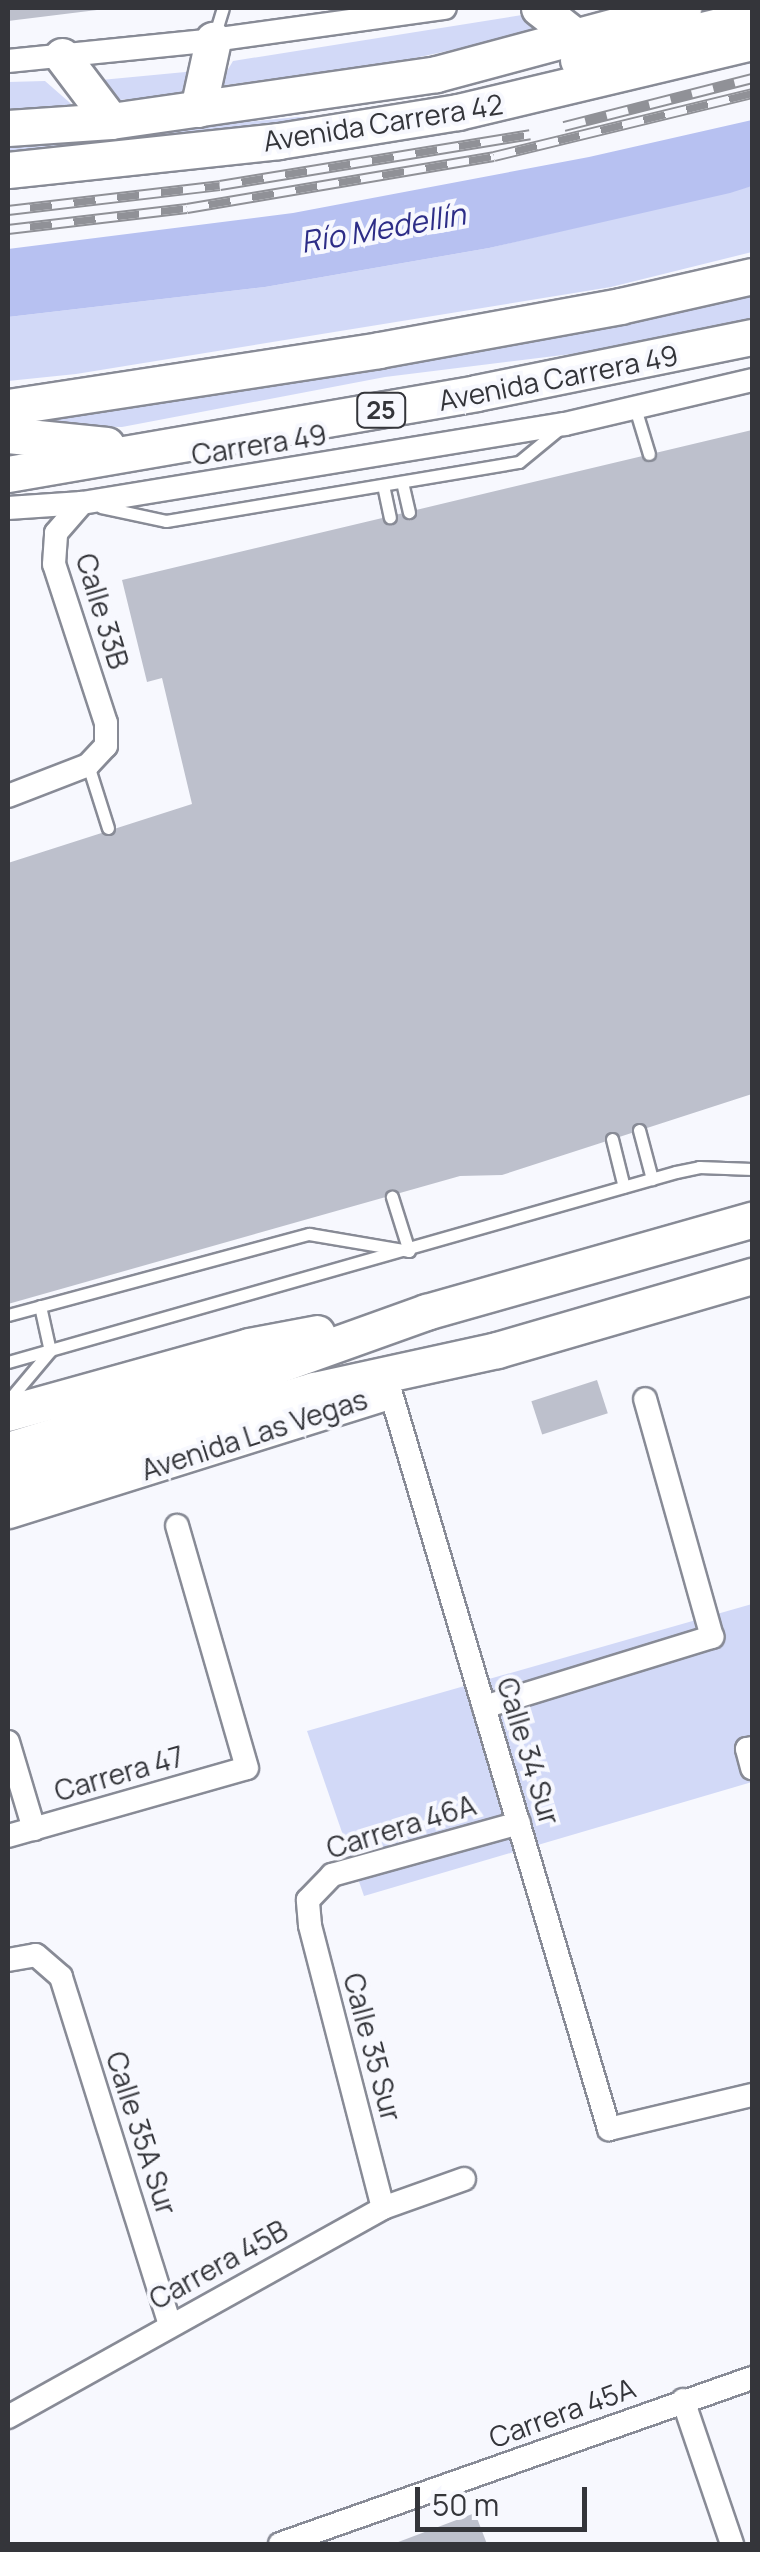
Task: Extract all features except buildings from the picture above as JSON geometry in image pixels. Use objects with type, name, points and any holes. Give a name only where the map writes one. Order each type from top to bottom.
[{"type":"main road","points":[[539,8],[575,36]]},
{"type":"main road","name":"Avenida Carrera 42","points":[[8,128],[111,121],[436,74],[683,8]]},
{"type":"main road","points":[[436,74],[564,63],[752,18]]},
{"type":"main road","points":[[198,109],[218,24]]},
{"type":"main road","name":"Avenida Carrera 42","points":[[8,170],[279,140],[458,112],[752,42]]},
{"type":"main road","points":[[62,56],[111,121]]},
{"type":"main road","name":"Avenida Carrera 49","points":[[8,407],[379,350],[620,306],[752,276]]},
{"type":"main road","name":"Avenida Carrera 49","points":[[8,474],[567,376],[752,336]]},
{"type":"main road","points":[[8,435],[153,450]]},
{"type":"main road","name":"Avenida Las Vegas","points":[[8,1450],[256,1373],[426,1312],[752,1220]]},
{"type":"main road","name":"Avenida Las Vegas","points":[[8,1480],[314,1390],[498,1350],[752,1276]]},
{"type":"main road","name":"Avenida Las Vegas","points":[[8,1413],[249,1346],[426,1312]]},
{"type":"main road","name":"Avenida Las Vegas","points":[[8,1510],[324,1414],[498,1350]]},
{"type":"street","points":[[8,61],[62,56],[218,24],[445,8]]},
{"type":"street","name":"Carrera 49","points":[[8,508],[82,502],[566,424],[752,380]]},
{"type":"street","name":"Calle 33B","points":[[82,502],[56,532],[54,564],[106,723],[106,746],[88,764]]},
{"type":"street","points":[[8,796],[88,764]]},
{"type":"street","name":"Calle 34 Sur","points":[[390,1390],[610,2129],[752,2095]]},
{"type":"street","points":[[484,1707],[712,1637],[645,1398]]},
{"type":"street","name":"Carrera 47","points":[[8,1836],[248,1768],[177,1526]]},
{"type":"street","points":[[8,1742],[34,1829]]},
{"type":"street","name":"Carrera 46A","points":[[308,1900],[332,1874],[519,1822]]},
{"type":"street","name":"Calle 35 Sur","points":[[308,1900],[310,1926],[384,2208]]},
{"type":"street","name":"Calle 35A Sur","points":[[8,1960],[36,1955],[61,1977],[170,2324]]},
{"type":"street","name":"Carrera 45B","points":[[8,2417],[384,2208],[464,2179]]},
{"type":"street","name":"Carrera 45A","points":[[280,2544],[323,2537],[683,2400],[752,2378]]},
{"type":"street","points":[[683,2400],[732,2544]]},
{"type":"lane","points":[[634,408],[649,454]]},
{"type":"lane","points":[[82,502],[166,521],[518,462],[566,424]]},
{"type":"lane","points":[[402,482],[409,512]]},
{"type":"lane","points":[[383,485],[390,517]]},
{"type":"lane","points":[[88,764],[108,828]]},
{"type":"lane","points":[[639,1130],[652,1179]]},
{"type":"lane","points":[[612,1139],[624,1187]]},
{"type":"lane","points":[[8,1362],[698,1167],[752,1169]]},
{"type":"lane","points":[[392,1197],[409,1251]]},
{"type":"lane","points":[[8,1315],[309,1234],[409,1251]]},
{"type":"lane","points":[[40,1306],[50,1351]]},
{"type":"lane","points":[[8,1400],[50,1351]]},
{"type":"shaded area","points":[[522,15],[545,30],[396,62],[218,86],[233,61]]},
{"type":"shaded area","points":[[196,71],[183,95],[119,100],[101,80]]},
{"type":"shaded area","points":[[45,81],[77,109],[8,111],[8,82]]},
{"type":"shaded area","points":[[298,117],[336,117],[154,140],[8,151],[8,145]]},
{"type":"shaded area","points":[[752,186],[752,252],[611,287],[76,374],[8,381],[8,317],[265,287],[489,248]]},
{"type":"shaded area","points":[[752,295],[752,318],[604,350],[385,377],[122,427],[8,425],[363,373],[589,332]]},
{"type":"shaded area","points":[[752,1604],[752,1782],[364,1896],[307,1731]]},
{"type":"water","name":"Río Medellín","points":[[752,120],[752,186],[730,193],[489,248],[265,287],[8,317],[8,249],[293,213],[589,157]]},
{"type":"railway","points":[[564,126],[752,78]]},
{"type":"railway","points":[[8,229],[187,208],[494,156],[752,93]]},
{"type":"railway","points":[[8,210],[220,185],[530,134]]}]
